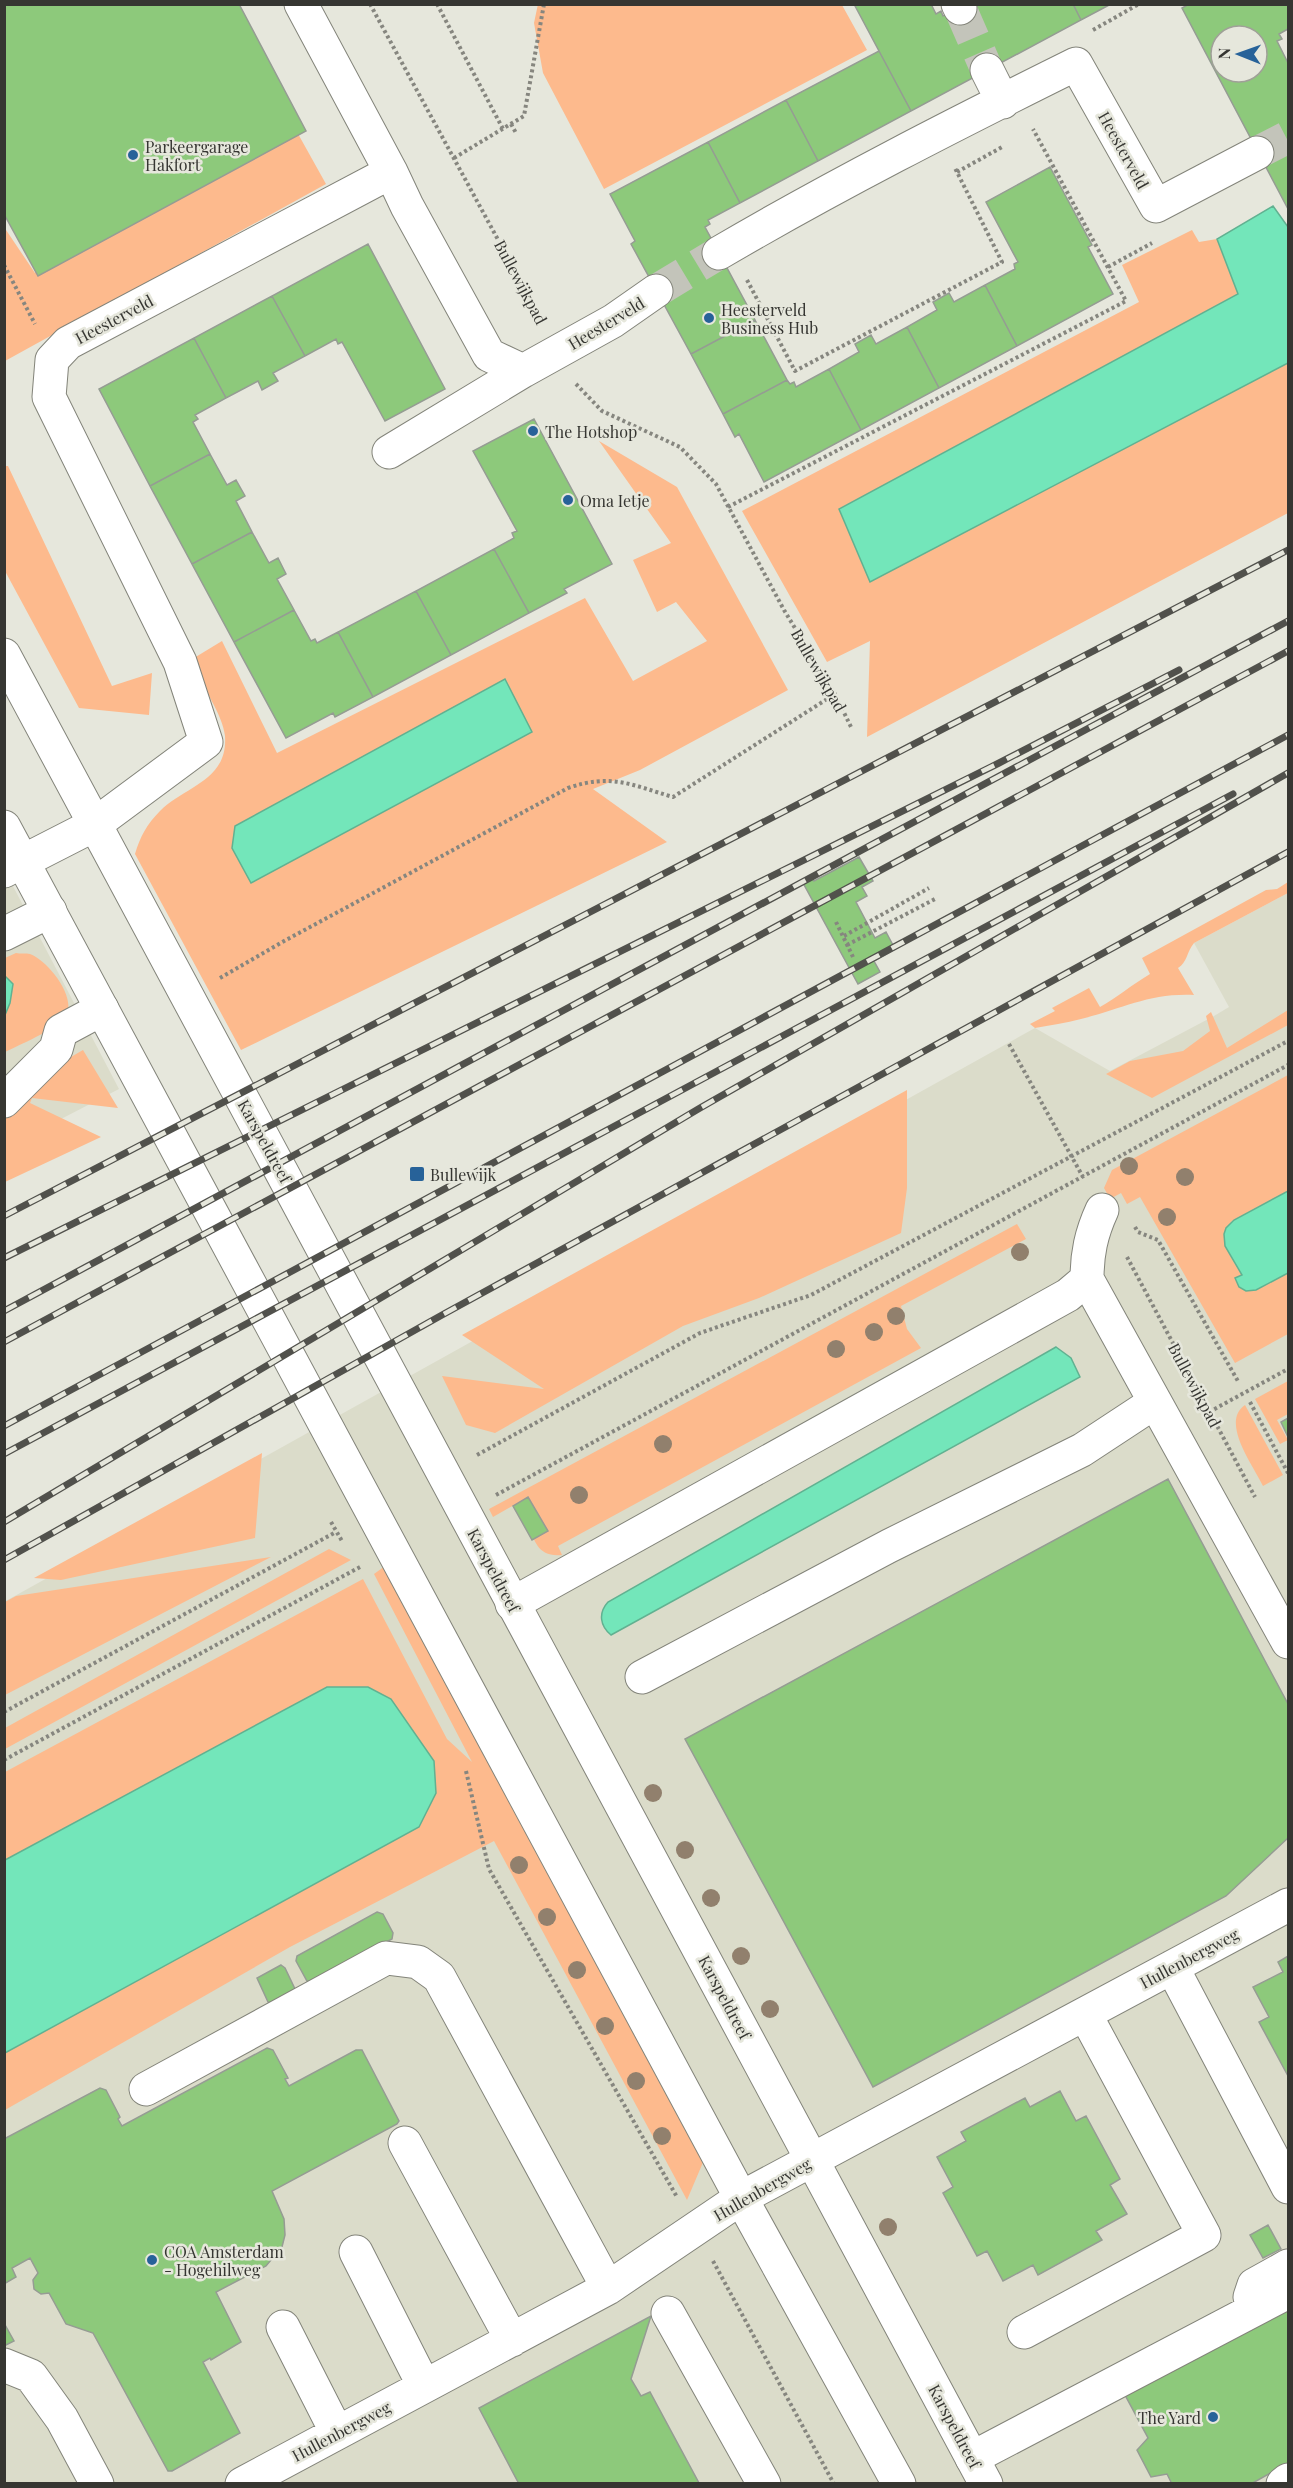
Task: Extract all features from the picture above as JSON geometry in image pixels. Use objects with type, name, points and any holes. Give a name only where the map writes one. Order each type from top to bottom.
[{"type":"main road","points":[[301,4],[407,206],[489,355],[523,371]]},
{"type":"main road","points":[[724,250],[938,134],[1076,64]]},
{"type":"main road","name":"Heesterveld","points":[[1076,64],[1156,206],[1257,153]]},
{"type":"main road","points":[[987,70],[1010,98]]},
{"type":"main road","name":"Heesterveld","points":[[94,825],[206,742],[180,662],[49,397],[52,360],[68,343],[391,172]]},
{"type":"main road","name":"Heesterveld","points":[[389,452],[523,371],[613,321],[656,291]]},
{"type":"main road","name":"Karspeldreef","points":[[4,656],[979,2471]]},
{"type":"main road","points":[[14,867],[94,825]]},
{"type":"main road","points":[[4,827],[14,867],[50,911],[741,2198],[899,2484]]},
{"type":"main road","points":[[4,934],[50,911]]},
{"type":"main road","points":[[4,1101],[56,1049],[61,1030],[102,1009]]},
{"type":"main road","points":[[1102,1210],[1092,1231],[1087,1255],[1087,1279],[1288,1642]]},
{"type":"main road","points":[[512,1604],[1068,1294],[1087,1279]]},
{"type":"main road","points":[[642,1677],[889,1546],[1082,1450],[1155,1402]]},
{"type":"main road","name":"Hullenbergweg","points":[[242,2484],[608,2288],[741,2198],[1288,1905]]},
{"type":"main road","points":[[146,2088],[386,1958],[418,1962],[439,1977],[608,2288]]},
{"type":"main road","points":[[1172,1967],[1288,2187]]},
{"type":"main road","points":[[1024,2332],[1204,2235],[1085,2014]]},
{"type":"main road","points":[[405,2143],[512,2340]]},
{"type":"main road","points":[[356,2252],[424,2386]]},
{"type":"main road","points":[[1244,2315],[1254,2285],[1288,2266]]},
{"type":"main road","points":[[979,2471],[1244,2315],[1288,2292]]},
{"type":"main road","points":[[668,2313],[765,2484]]},
{"type":"main road","points":[[283,2327],[337,2433]]},
{"type":"main road","points":[[4,2366],[31,2376],[62,2419],[97,2484]]},
{"type":"main road","points":[[1283,2484],[1288,2480]]},
{"type":"path","name":"Bullewijkpad","points":[[370,4],[571,379],[602,411],[680,447],[716,484],[784,610],[835,694],[851,727]]},
{"type":"path","points":[[437,4],[503,129]]},
{"type":"path","points":[[454,158],[524,117],[544,4]]},
{"type":"path","points":[[1076,64],[1074,41],[1139,4]]},
{"type":"path","points":[[728,507],[1126,301],[1010,98]]},
{"type":"path","points":[[511,124],[516,133]]},
{"type":"path","points":[[724,250],[795,371],[1002,262],[938,134]]},
{"type":"path","points":[[4,265],[23,300]]},
{"type":"path","points":[[189,997],[286,940],[567,788],[606,779],[674,797],[835,694]]},
{"type":"path","points":[[844,936],[929,888]]},
{"type":"path","points":[[847,945],[935,899]]},
{"type":"path","points":[[836,922],[853,957]]},
{"type":"path","points":[[444,1474],[700,1333],[811,1295],[1288,1041]]},
{"type":"path","points":[[1009,1044],[1083,1175]]},
{"type":"path","points":[[463,1513],[1288,1065]]},
{"type":"path","name":"Bullewijkpad","points":[[1102,1210],[1257,1500]]},
{"type":"path","points":[[1138,1232],[1158,1240],[1239,1383]]},
{"type":"path","points":[[1209,1412],[1288,1369]]},
{"type":"path","points":[[1250,1402],[1288,1473]]},
{"type":"path","points":[[328,1512],[335,1532],[348,1550]]},
{"type":"path","points":[[4,1712],[373,1512]]},
{"type":"path","points":[[4,1760],[393,1550]]},
{"type":"path","points":[[354,1558],[366,1577]]},
{"type":"path","points":[[465,1768],[489,1869],[696,2229],[834,2484]]},
{"type":"shaded area","points":[[538,4],[842,5],[867,50],[604,189],[543,73],[534,23]]},
{"type":"shaded area","points":[[297,132],[326,184],[5,361],[4,227],[35,273]]},
{"type":"shaded area","points":[[1273,206],[1288,227],[1288,363],[870,582],[839,509],[1238,294],[1217,239]]},
{"type":"shaded area","points":[[1192,230],[1199,242],[1217,239],[1238,294],[839,509],[871,581],[1288,363],[1288,513],[867,737],[870,641],[827,662],[742,511],[1139,302],[1122,265]]},
{"type":"shaded area","points":[[599,441],[677,487],[788,690],[640,770],[593,789],[667,842],[241,1050],[135,854],[144,831],[155,816],[170,802],[212,773],[220,763],[224,751],[223,728],[216,709],[192,665],[194,658],[222,641],[277,753],[585,598],[633,681],[707,641],[676,602],[657,612],[633,560],[671,543]]},
{"type":"shaded area","points":[[5,466],[8,466],[112,686],[152,673],[149,715],[79,708],[5,571]]},
{"type":"shaded area","points":[[505,679],[532,732],[251,883],[232,848],[235,826]]},
{"type":"shaded area","points":[[4,869],[119,1089],[5,1148],[4,1148]]},
{"type":"shaded area","points":[[1288,882],[1288,893],[1194,943],[1178,968],[1194,995],[1163,996],[1081,1019],[1035,1028],[1030,1024],[1055,1011],[1052,1008],[1089,988],[1100,1007],[1150,974],[1142,958],[1266,890],[1277,889]]},
{"type":"shaded area","points":[[1288,893],[1288,2483],[5,2483],[4,1602],[1035,1028],[1110,1071],[1214,1016],[1229,1007],[1194,943]]},
{"type":"shaded area","points":[[16,953],[30,954],[44,963],[58,979],[67,997],[68,1006],[67,1013],[57,1024],[39,1036],[5,1052],[5,1015],[10,1003],[13,984],[5,976],[5,958]]},
{"type":"shaded area","points":[[5,976],[13,984],[10,1003],[5,1015]]},
{"type":"shaded area","points":[[1288,1010],[1288,1025],[1152,1098],[1106,1074],[1130,1061],[1183,1051],[1210,1031],[1206,1016],[1211,1012],[1227,1048]]},
{"type":"shaded area","points":[[83,1050],[118,1108],[32,1098],[30,1103],[101,1137],[5,1182],[4,1110],[52,1068]]},
{"type":"shaded area","points":[[1288,1075],[1288,1191],[1232,1221],[1227,1228],[1225,1242],[1242,1275],[1238,1283],[1243,1290],[1256,1290],[1288,1273],[1288,1334],[1235,1363],[1140,1197],[1127,1204],[1121,1193],[1110,1199],[1104,1188],[1112,1170]]},
{"type":"shaded area","points":[[907,1090],[907,1188],[901,1233],[759,1298],[683,1326],[495,1433],[466,1425],[442,1376],[544,1389],[462,1335]]},
{"type":"shaded area","points":[[1288,1191],[1288,1273],[1256,1290],[1246,1291],[1239,1287],[1235,1278],[1242,1275],[1225,1246],[1226,1228],[1234,1220]]},
{"type":"shaded area","points":[[1017,1224],[1026,1239],[901,1306],[907,1329],[921,1348],[558,1546],[562,1555],[551,1555],[537,1545],[531,1527],[528,1497],[493,1517],[489,1509]]},
{"type":"shaded area","points":[[1056,1347],[1071,1358],[1080,1377],[611,1635],[604,1628],[602,1615],[608,1602]]},
{"type":"shaded area","points":[[1288,1381],[1288,1414],[1277,1420],[1288,1440],[1280,1444],[1255,1399]]},
{"type":"shaded area","points":[[1245,1405],[1283,1475],[1263,1486],[1246,1456],[1237,1433],[1238,1412]]},
{"type":"shaded area","points":[[262,1453],[255,1538],[61,1580],[34,1578]]},
{"type":"shaded area","points":[[329,1549],[351,1560],[5,1749],[5,1728]]},
{"type":"shaded area","points":[[271,1557],[5,1695],[5,1602],[16,1596]]},
{"type":"shaded area","points":[[385,1566],[704,2160],[687,2200],[494,1841],[290,1947],[5,2110],[5,2053],[419,1827],[5,1860],[5,1772],[363,1579],[447,1739],[472,1762],[374,1574]]},
{"type":"shaded area","points":[[327,1687],[368,1687],[391,1699],[434,1761],[436,1793],[419,1827],[5,2053],[5,1860]]},
{"type":"building","name":"Parkeergarage Hakfort","points":[[4,4],[239,4],[306,131],[38,276],[4,214]]},
{"type":"building","points":[[854,4],[931,4],[936,14],[941,11],[943,16],[967,4],[1073,4],[1081,20],[911,111]]},
{"type":"building","points":[[1073,4],[1111,4],[1081,20]]},
{"type":"building","points":[[1189,4],[1288,4],[1288,29],[1279,34],[1282,39],[1277,41],[1288,63],[1288,209],[1222,84],[1269,84],[1269,24],[1209,24],[1209,59],[1182,8]]},
{"type":"building","points":[[879,51],[911,111],[818,161],[786,100]]},
{"type":"building","points":[[786,100],[818,161],[740,203],[708,142]]},
{"type":"building","points":[[708,142],[740,203],[708,220],[710,224],[705,227],[755,320],[691,354],[631,244],[635,241],[610,194]]},
{"type":"building","points":[[1050,167],[1092,245],[1088,247],[1113,294],[1017,346],[985,285],[1015,269],[1014,264],[1018,262],[986,202]]},
{"type":"building","points":[[368,244],[445,389],[385,421],[342,342],[338,344],[336,339],[305,356],[272,296]]},
{"type":"building","points":[[985,285],[1017,346],[939,388],[907,327],[937,310],[933,302],[949,293],[954,302]]},
{"type":"building","points":[[272,296],[305,356],[273,373],[278,381],[262,390],[258,381],[226,398],[194,338]]},
{"type":"building","points":[[755,320],[787,380],[723,414],[691,354]]},
{"type":"building","points":[[907,327],[939,388],[861,430],[829,369],[859,352],[855,344],[871,335],[876,344]]},
{"type":"building","points":[[194,338],[226,398],[195,415],[198,419],[193,422],[210,454],[150,486],[99,389]]},
{"type":"building","points":[[829,369],[861,430],[764,482],[739,434],[735,437],[723,414],[787,380],[790,384],[794,382],[796,387]]},
{"type":"building","points":[[534,419],[612,564],[564,589],[567,593],[529,613],[494,549],[514,538],[512,533],[517,531],[473,451]]},
{"type":"building","points":[[210,454],[227,485],[236,480],[245,496],[236,501],[252,532],[192,564],[150,486]]},
{"type":"building","points":[[252,532],[269,563],[278,558],[286,574],[277,579],[294,610],[234,642],[192,564]]},
{"type":"building","points":[[494,549],[529,613],[451,655],[416,591]]},
{"type":"building","points":[[416,591],[451,655],[373,697],[338,632]]},
{"type":"building","points":[[294,610],[311,641],[315,639],[317,643],[338,632],[373,697],[335,717],[333,713],[286,738],[234,642]]},
{"type":"building","points":[[859,857],[873,881],[862,887],[867,896],[856,902],[875,938],[886,932],[895,949],[874,961],[880,972],[858,984],[802,881],[812,876],[814,881]]},
{"type":"building","points":[[1288,1418],[1288,1437],[1281,1422]]},
{"type":"building","points":[[1168,1479],[1288,1704],[1288,1838],[1226,1896],[873,2087],[685,1739]]},
{"type":"building","points":[[528,1497],[548,1531],[532,1540],[513,1506]]},
{"type":"building","points":[[377,1912],[383,1914],[393,1933],[392,1939],[311,1982],[307,1981],[296,1961],[297,1956]]},
{"type":"building","points":[[1288,1956],[1288,2076],[1259,2022],[1269,2017],[1253,1987],[1283,1972],[1278,1962]]},
{"type":"building","points":[[281,1965],[285,1968],[295,1989],[271,2003],[268,2002],[257,1978]]},
{"type":"building","name":"COA Amsterdam - Hogehilweg","points":[[267,2048],[273,2050],[288,2078],[285,2079],[289,2086],[356,2050],[362,2050],[399,2121],[272,2191],[284,2219],[285,2235],[282,2247],[266,2266],[216,2292],[241,2342],[211,2360],[210,2358],[203,2362],[240,2433],[172,2471],[168,2471],[93,2333],[66,2324],[49,2293],[41,2294],[34,2289],[33,2280],[38,2273],[30,2258],[12,2268],[16,2277],[4,2284],[4,2139],[100,2088],[106,2090],[120,2117],[118,2119],[122,2126]]},
{"type":"building","points":[[1060,2091],[1076,2121],[1086,2116],[1120,2179],[1110,2185],[1127,2214],[1096,2231],[1102,2240],[1038,2275],[1033,2265],[1003,2281],[987,2251],[977,2256],[943,2193],[953,2187],[937,2157],[966,2141],[961,2132],[1025,2098],[1030,2107]]},
{"type":"building","points":[[1268,2225],[1281,2249],[1263,2258],[1250,2235]]},
{"type":"building","name":"The Yard","points":[[1288,2308],[1288,2463],[1251,2484],[1172,2484],[1167,2474],[1151,2477],[1137,2450],[1148,2438],[1125,2395]]},
{"type":"building","points":[[651,2316],[631,2379],[641,2396],[650,2392],[699,2483],[519,2484],[479,2408]]},
{"type":"building","points":[[4,2323],[14,2341],[4,2346]]},
{"type":"tunnel","points":[[960,8],[987,70]]},
{"type":"tunnel","points":[[1257,153],[1288,137]]},
{"type":"tunnel","points":[[656,291],[719,253]]},
{"type":"railway","points":[[4,1216],[1288,550]]},
{"type":"railway","points":[[4,1311],[1288,621]]},
{"type":"railway","points":[[4,1342],[1288,651]]},
{"type":"railway","points":[[4,1258],[999,763],[1179,670]]},
{"type":"railway","points":[[4,1426],[1288,735]]},
{"type":"railway","points":[[4,1522],[700,1108],[1288,773]]},
{"type":"railway","points":[[4,1454],[1233,794]]},
{"type":"railway","points":[[4,1560],[442,1315],[1288,852]]},
{"type":"place","name":"Parkeergarage Hakfort","points":[[133,155]]},
{"type":"place","name":"Heesterveld Business Hub","points":[[709,318]]},
{"type":"place","name":"The Hotshop","points":[[533,431]]},
{"type":"place","name":"Oma Ietje","points":[[568,500]]},
{"type":"place","name":"Bullewijk","points":[[417,1174]]},
{"type":"place","name":"COA Amsterdam - Hogehilweg","points":[[152,2260]]},
{"type":"place","name":"The Yard","points":[[1213,2417]]}]
